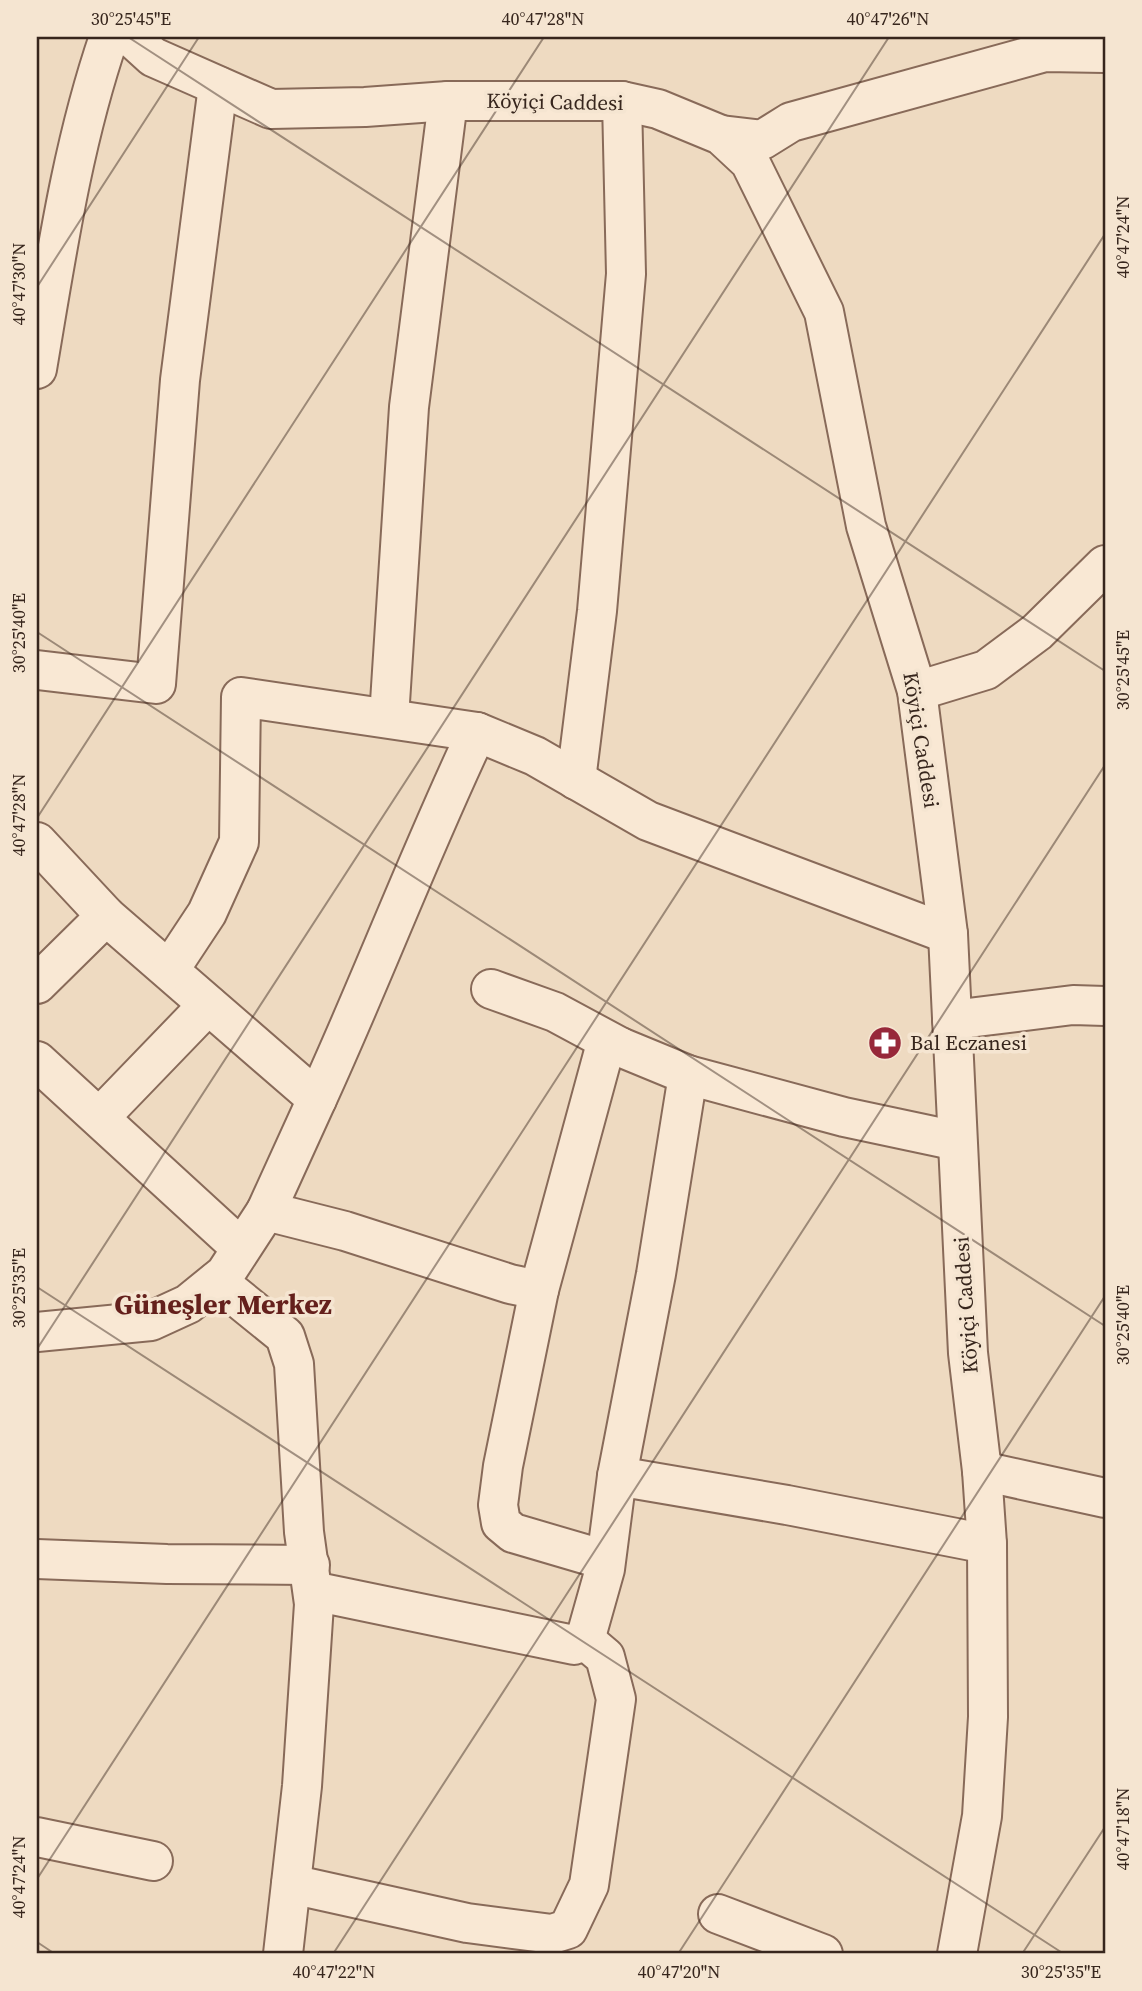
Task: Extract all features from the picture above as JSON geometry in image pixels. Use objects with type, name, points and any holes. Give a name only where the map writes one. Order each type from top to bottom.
[{"type":"street","points":[[37,369],[62,215],[89,95],[109,37]]},
{"type":"street","name":"Köyiçi Caddesi","points":[[131,37],[153,57],[271,109],[365,107],[448,101],[622,101],[658,108],[721,135],[750,162],[824,312],[866,526],[917,691],[948,934],[968,1353],[982,1471],[987,1544],[988,1717],[982,1816],[957,1954]]},
{"type":"street","points":[[721,135],[762,140],[791,122],[1045,52],[1105,53]]},
{"type":"street","points":[[37,670],[156,684],[180,380],[218,86]]},
{"type":"street","points":[[389,718],[409,407],[448,101]]},
{"type":"street","points":[[576,780],[597,611],[626,274],[622,101]]},
{"type":"street","points":[[917,691],[986,670],[1037,632],[1105,565]]},
{"type":"street","points":[[170,969],[207,913],[239,842],[241,697],[477,732],[535,756],[648,821],[948,934]]},
{"type":"street","points":[[37,1332],[151,1321],[188,1304],[225,1274],[266,1211],[364,995],[445,799],[477,732]]},
{"type":"street","points":[[37,842],[106,916],[317,1099]]},
{"type":"street","points":[[37,984],[106,916]]},
{"type":"street","points":[[491,989],[555,1012],[620,1047],[688,1075],[844,1117],[957,1141]]},
{"type":"street","points":[[100,1117],[208,1004]]},
{"type":"street","points":[[952,1020],[1073,1006],[1105,1006]]},
{"type":"street","points":[[605,1560],[513,1533],[502,1523],[498,1505],[503,1466],[539,1290],[604,1051],[610,1047],[620,1047]]},
{"type":"street","points":[[37,1061],[241,1248]]},
{"type":"street","points":[[37,1559],[167,1564],[311,1578],[574,1645],[584,1640],[605,1560],[617,1476],[656,1274],[688,1075]]},
{"type":"street","points":[[266,1211],[345,1231],[510,1284],[539,1290]]},
{"type":"street","points":[[217,1280],[285,1336],[294,1364],[304,1532],[314,1604],[302,1786],[283,1954]]},
{"type":"street","points":[[982,1471],[1105,1498]]},
{"type":"street","points":[[617,1476],[787,1505],[987,1544]]},
{"type":"street","points":[[290,1884],[467,1923],[552,1934],[568,1929],[589,1885],[616,1699],[605,1657],[584,1640]]},
{"type":"street","points":[[37,1838],[153,1861]]},
{"type":"street","points":[[718,1914],[823,1954]]},
{"type":"place","name":"Bal Eczanesi","points":[[885,1043]]},
{"type":"district","name":"Güneşler Merkez","points":[[223,1304]]}]
